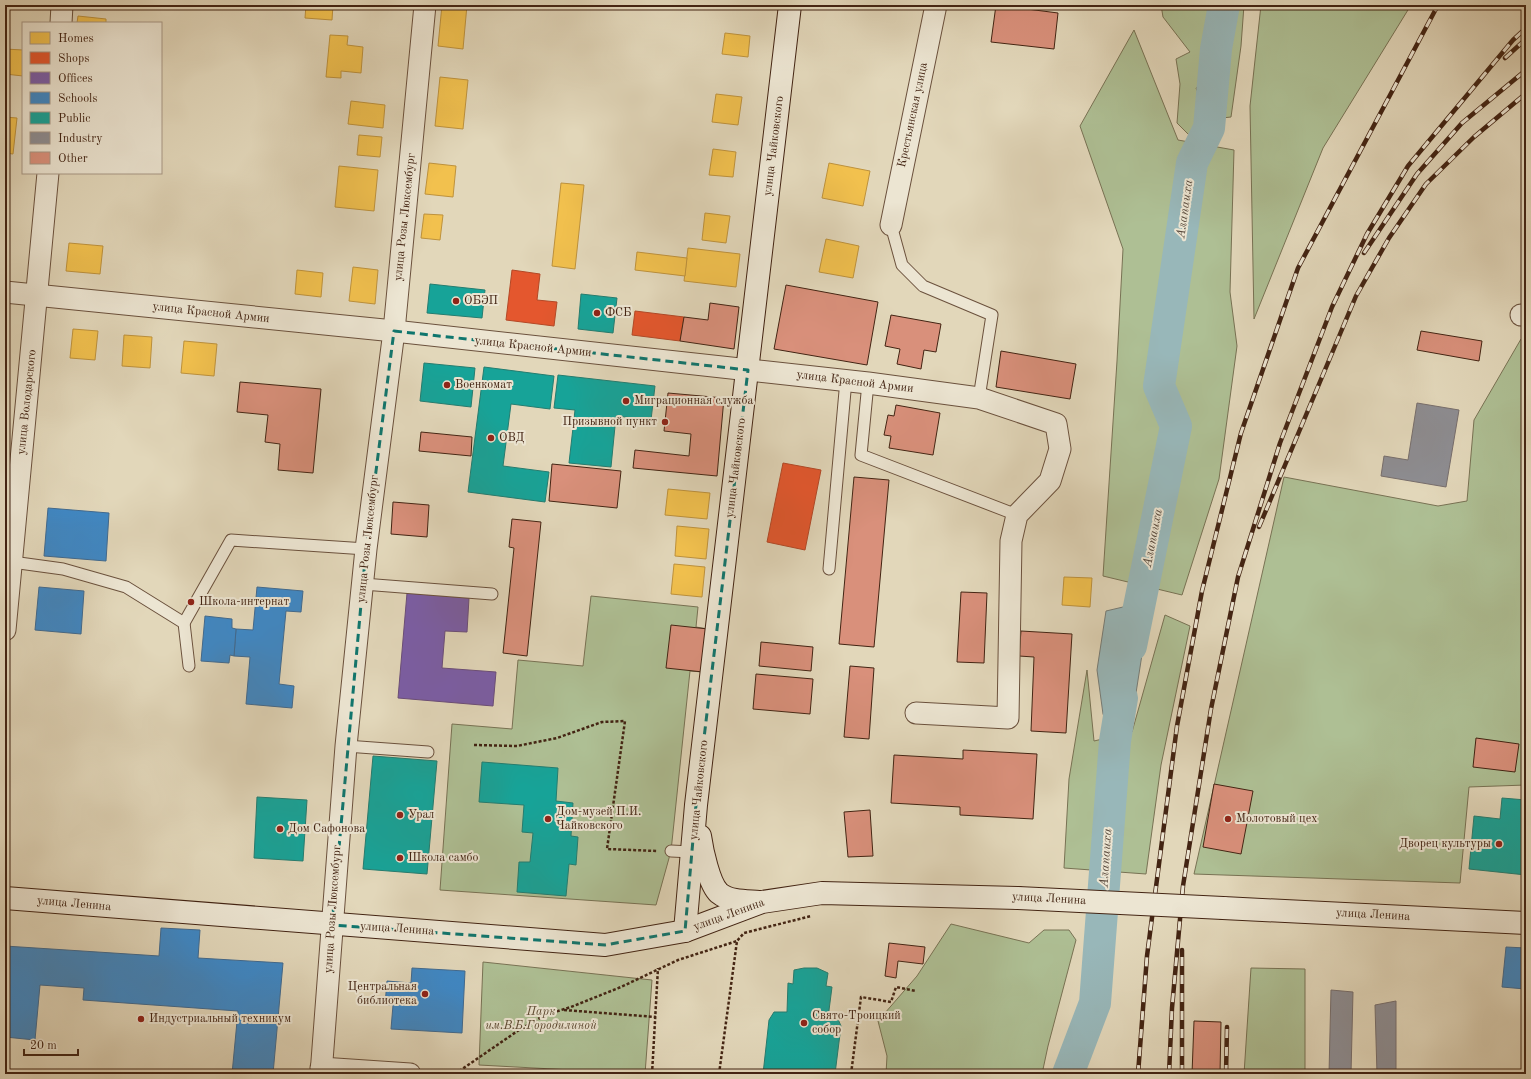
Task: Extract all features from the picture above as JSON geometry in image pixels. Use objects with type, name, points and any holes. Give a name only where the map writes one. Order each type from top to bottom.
[{"type":"main road","name":"улица Чайковского","points":[[685,931],[682,851],[696,805],[790,5]]},
{"type":"main road","points":[[696,805],[703,856],[711,878],[719,893],[734,900],[762,902]]},
{"type":"main road","name":"улица Ленина","points":[[5,898],[332,925],[605,945],[685,931],[762,902],[822,893],[1018,898],[1526,923]]},
{"type":"street","points":[[61,22],[62,5]]},
{"type":"street","name":"улица Розы Люксембург","points":[[321,1071],[346,746],[366,549],[394,331],[426,5]]},
{"type":"street","name":"Крестьянская улица","points":[[891,225],[936,5]]},
{"type":"street","name":"улица Володарского","points":[[5,630],[38,296],[48,174]]},
{"type":"street","name":"улица Красной Армии","points":[[5,292],[394,331],[846,380],[979,398],[1056,424],[1060,449],[1050,481],[1018,515]]},
{"type":"street","points":[[916,713],[1008,718],[1011,541],[1018,515]]},
{"type":"street","points":[[321,1071],[410,1074]]},
{"type":"lane","points":[[891,225],[902,265],[923,286],[992,314],[979,398]]},
{"type":"lane","points":[[829,569],[846,380]]},
{"type":"lane","points":[[868,383],[861,455],[1018,515]]},
{"type":"lane","points":[[189,666],[184,623],[231,540],[366,549]]},
{"type":"lane","points":[[12,562],[63,569],[126,587],[184,623]]},
{"type":"lane","points":[[363,584],[492,594]]},
{"type":"lane","points":[[346,746],[428,752]]},
{"type":"path","points":[[474,746],[517,746],[556,738],[602,722],[625,721],[608,849],[682,851]]},
{"type":"path","points":[[455,1074],[519,1030],[545,1015],[621,987],[658,968],[737,941],[744,933],[817,915]]},
{"type":"path","points":[[719,1074],[737,941]]},
{"type":"path","points":[[652,1074],[658,968]]},
{"type":"path","points":[[851,1074],[861,997],[891,1002],[896,987],[916,991]]},
{"type":"path","points":[[562,1010],[656,1017]]},
{"type":"highlighted area","points":[[394,331],[748,370],[696,805],[685,931],[605,945],[332,925],[366,549]]},
{"type":"green space","points":[[1161,5],[1217,5],[1213,11],[1206,84],[1196,88],[1205,111],[1204,133],[1193,139],[1177,123],[1180,84],[1176,59],[1190,52],[1163,17]]},
{"type":"green space","points":[[1234,5],[1244,5],[1241,46],[1231,117],[1222,118]]},
{"type":"green space","points":[[1261,5],[1411,5],[1323,148],[1254,319],[1250,106]]},
{"type":"green space","points":[[1134,30],[1178,140],[1234,150],[1230,292],[1237,346],[1219,479],[1182,595],[1103,576],[1123,249],[1080,126]]},
{"type":"green space","points":[[1521,339],[1526,339],[1526,785],[1469,787],[1460,883],[1194,874],[1284,477],[1438,506],[1467,501],[1474,420]]},
{"type":"green space","points":[[591,596],[698,607],[696,627],[708,629],[703,672],[690,671],[671,851],[656,905],[440,890],[452,724],[512,729],[518,660],[583,666]]},
{"type":"green space","points":[[1165,615],[1190,626],[1161,765],[1146,874],[1064,868],[1069,779],[1087,670],[1094,741],[1132,732]]},
{"type":"green space","points":[[951,924],[1029,943],[1044,930],[1069,930],[1076,940],[1042,1074],[886,1074],[887,1056],[878,1021],[917,976]]},
{"type":"green space","name":"Парк им.В.Б.Городилиной","points":[[483,962],[652,980],[645,1074],[479,1065]]},
{"type":"green space","points":[[1251,968],[1305,969],[1305,1074],[1244,1074]]},
{"type":"water","points":[[1140,603],[1148,616],[1136,693],[1115,741],[1103,714],[1097,670],[1106,611]]},
{"type":"building: Homes","points":[[306,5],[333,5],[332,20],[305,18]]},
{"type":"building: Homes","points":[[442,5],[467,5],[463,49],[438,46]]},
{"type":"building: Homes","points":[[78,16],[106,19],[106,22],[77,22]]},
{"type":"building: Homes","points":[[725,33],[750,36],[748,57],[722,54]]},
{"type":"building: Homes","points":[[330,35],[348,36],[347,45],[363,47],[361,73],[341,71],[341,78],[326,77]]},
{"type":"building: Homes","points":[[5,49],[22,50],[22,76],[5,74]]},
{"type":"building: Homes","points":[[440,77],[468,80],[463,129],[435,126]]},
{"type":"building: Homes","points":[[716,94],[742,97],[738,125],[712,122]]},
{"type":"building: Homes","points":[[351,101],[385,105],[383,128],[348,124]]},
{"type":"building: Homes","points":[[5,117],[17,118],[13,154],[5,153]]},
{"type":"building: Homes","points":[[359,135],[382,137],[380,157],[357,155]]},
{"type":"building: Homes","points":[[713,149],[736,152],[733,177],[709,175]]},
{"type":"building: Homes","points":[[429,163],[456,166],[453,197],[425,194]]},
{"type":"building: Homes","points":[[829,163],[870,171],[863,206],[822,198]]},
{"type":"building: Homes","points":[[339,166],[378,170],[374,211],[335,207]]},
{"type":"building: Homes","points":[[561,183],[584,185],[575,269],[552,266]]},
{"type":"building: Homes","points":[[705,213],[730,216],[726,243],[702,240]]},
{"type":"building: Homes","points":[[424,214],[443,215],[440,240],[421,238]]},
{"type":"building: Homes","points":[[5,215],[8,215],[5,251]]},
{"type":"building: Homes","points":[[826,239],[859,246],[853,278],[819,272]]},
{"type":"building: Homes","points":[[69,243],[103,246],[100,274],[66,271]]},
{"type":"building: Homes","points":[[688,248],[740,254],[736,287],[684,281]]},
{"type":"building: Homes","points":[[637,252],[687,258],[685,276],[635,270]]},
{"type":"building: Homes","points":[[353,267],[378,270],[375,304],[349,301]]},
{"type":"building: Homes","points":[[297,270],[323,273],[321,297],[295,294]]},
{"type":"building: Homes","points":[[73,329],[98,331],[95,360],[70,358]]},
{"type":"building: Homes","points":[[124,335],[152,337],[150,368],[122,366]]},
{"type":"building: Homes","points":[[184,341],[217,344],[214,376],[181,373]]},
{"type":"building: Homes","points":[[668,489],[710,493],[707,519],[665,515]]},
{"type":"building: Homes","points":[[677,526],[709,529],[706,559],[675,556]]},
{"type":"building: Homes","points":[[674,564],[705,567],[702,597],[671,594]]},
{"type":"building: Homes","points":[[1064,577],[1092,578],[1090,607],[1062,605]]},
{"type":"building: Shops","points":[[512,270],[540,274],[537,300],[557,302],[554,326],[506,320]]},
{"type":"building: Shops","points":[[635,311],[684,317],[680,341],[632,335]]},
{"type":"building: Shops","points":[[783,463],[821,470],[805,550],[767,542]]},
{"type":"building: Offices","points":[[407,593],[469,598],[467,632],[445,631],[442,668],[496,672],[493,706],[398,698]]},
{"type":"building: Schools","points":[[48,508],[109,513],[106,561],[44,556]]},
{"type":"building: Schools","points":[[39,587],[84,591],[81,634],[35,630]]},
{"type":"building: Schools","points":[[257,587],[303,591],[301,612],[286,611],[279,684],[294,686],[292,708],[246,704],[250,657],[234,656],[236,629],[253,630]]},
{"type":"building: Schools","points":[[205,616],[232,619],[232,628],[236,629],[234,656],[230,655],[229,663],[201,661]]},
{"type":"building: Schools","points":[[161,928],[200,930],[198,958],[283,963],[273,1074],[232,1074],[238,1011],[83,1000],[84,988],[40,985],[35,1040],[5,1037],[5,946],[159,956]]},
{"type":"building: Schools","points":[[1506,947],[1526,948],[1526,1008],[1524,1008],[1525,989],[1502,987]]},
{"type":"building: Schools","name":"Центральная библиотека","points":[[412,968],[465,971],[462,1033],[391,1029],[393,1005],[385,1005],[387,981],[411,983]]},
{"type":"building: Public","name":"ОБЭП","points":[[430,284],[485,290],[482,318],[427,313]]},
{"type":"building: Public","name":"ФСБ","points":[[581,294],[617,298],[613,333],[578,329]]},
{"type":"building: Public","name":"Военкомат","points":[[424,363],[475,368],[471,407],[420,401]]},
{"type":"building: Public","name":"ОВД","points":[[484,367],[554,376],[550,409],[511,404],[503,466],[549,472],[545,502],[468,492]]},
{"type":"building: Public","points":[[558,375],[655,386],[651,420],[616,416],[611,467],[569,463],[575,410],[554,408]]},
{"type":"building: Public","name":"Урал","points":[[373,756],[437,761],[427,874],[363,869]]},
{"type":"building: Public","name":"Дом-музей П.И. Чайковского","points":[[482,762],[558,768],[556,801],[573,803],[571,836],[578,837],[576,865],[569,864],[566,896],[517,892],[519,862],[530,862],[533,833],[522,832],[524,805],[479,802]]},
{"type":"building: Public","name":"Дом Сафонова","points":[[257,797],[307,800],[303,861],[254,858]]},
{"type":"building: Public","name":"Дворец культуры","points":[[1502,798],[1526,800],[1526,875],[1469,869],[1474,816],[1500,819]]},
{"type":"building: Public","name":"Свято-Троицкий собор","points":[[817,968],[828,973],[826,986],[832,987],[828,1018],[838,1019],[841,1026],[835,1074],[763,1074],[769,1020],[774,1012],[787,1012],[788,983],[793,984],[794,970]]},
{"type":"building: Industry","points":[[1417,403],[1459,410],[1446,487],[1381,476],[1384,456],[1408,460]]},
{"type":"building: Industry","points":[[1331,990],[1353,992],[1351,1074],[1329,1074]]},
{"type":"building: Industry","points":[[1396,1001],[1396,1074],[1377,1074],[1375,1005]]},
{"type":"building: Other","points":[[996,5],[1058,13],[1054,49],[991,42]]},
{"type":"building: Other","points":[[786,285],[878,302],[867,365],[774,349]]},
{"type":"building: Other","points":[[710,303],[739,307],[734,349],[680,341],[684,317],[708,320]]},
{"type":"building: Other","points":[[891,315],[941,324],[936,352],[924,350],[921,369],[897,364],[900,349],[885,346]]},
{"type":"building: Other","points":[[1421,331],[1482,341],[1479,361],[1417,350]]},
{"type":"building: Other","points":[[1001,351],[1076,364],[1070,399],[996,387]]},
{"type":"building: Other","points":[[240,382],[321,389],[313,473],[278,470],[280,444],[265,442],[268,415],[237,412]]},
{"type":"building: Other","points":[[668,393],[724,398],[717,476],[633,468],[635,450],[689,456],[691,434],[664,431]]},
{"type":"building: Other","points":[[896,405],[940,413],[933,455],[889,448],[891,436],[884,435],[888,415],[894,416]]},
{"type":"building: Other","points":[[421,432],[472,437],[471,456],[419,451]]},
{"type":"building: Other","points":[[552,464],[621,471],[617,508],[549,501]]},
{"type":"building: Other","points":[[854,477],[889,480],[874,647],[839,644]]},
{"type":"building: Other","points":[[393,502],[429,505],[427,537],[391,534]]},
{"type":"building: Other","points":[[512,519],[541,522],[527,656],[503,653],[514,548],[509,547]]},
{"type":"building: Other","points":[[961,592],[987,593],[984,663],[957,662]]},
{"type":"building: Other","points":[[671,625],[708,629],[703,672],[666,668]]},
{"type":"building: Other","points":[[1021,631],[1072,634],[1066,733],[1031,731],[1034,657],[1019,656]]},
{"type":"building: Other","points":[[761,642],[813,647],[811,671],[759,666]]},
{"type":"building: Other","points":[[850,666],[874,668],[869,739],[844,737]]},
{"type":"building: Other","points":[[756,674],[813,679],[810,714],[753,709]]},
{"type":"building: Other","points":[[1476,738],[1519,744],[1515,772],[1473,767]]},
{"type":"building: Other","points":[[963,750],[1037,754],[1033,819],[960,815],[960,807],[891,803],[894,755],[963,759]]},
{"type":"building: Other","name":"Молотовый цех","points":[[1214,784],[1253,791],[1241,854],[1203,847]]},
{"type":"building: Other","points":[[870,810],[873,856],[848,857],[844,812]]},
{"type":"building: Other","points":[[889,943],[925,947],[923,964],[898,961],[896,978],[885,976]]},
{"type":"building: Other","points":[[1194,1021],[1221,1022],[1220,1074],[1192,1074]]},
{"type":"waterway","name":"Алапаиха","points":[[1131,646],[1176,426],[1159,386],[1192,163],[1209,128],[1216,49],[1224,5]]},
{"type":"waterway","name":"Алапаиха","points":[[1068,1074],[1095,1003],[1115,741],[1122,698]]},
{"type":"railway","points":[[1138,1074],[1147,956],[1177,726],[1202,591],[1241,433],[1298,268],[1438,5]]},
{"type":"railway","points":[[1169,1074],[1172,1008],[1183,886],[1211,709],[1238,577],[1280,443],[1332,307],[1367,234],[1408,166],[1513,40],[1526,28]]},
{"type":"railway","points":[[1505,58],[1526,39]]},
{"type":"railway","points":[[1364,253],[1417,174],[1462,123],[1526,70]]},
{"type":"railway","points":[[1259,527],[1356,296],[1389,238],[1426,184],[1474,137],[1524,95]]},
{"type":"railway","points":[[1182,950],[1182,1074]]},
{"type":"railway","points":[[1226,1074],[1227,1027]]},
{"type":"place","name":"ОБЭП","points":[[456,301]]},
{"type":"place","name":"ФСБ","points":[[597,313]]},
{"type":"place","name":"Военкомат","points":[[447,385]]},
{"type":"place","name":"Миграционная служба","points":[[626,401]]},
{"type":"place","name":"Призывной пункт","points":[[665,422]]},
{"type":"place","name":"ОВД","points":[[491,438]]},
{"type":"place","name":"Школа-интернат","points":[[191,602]]},
{"type":"place","name":"Урал","points":[[400,815]]},
{"type":"place","name":"Дом-музей П.И. Чайковского","points":[[548,819]]},
{"type":"place","name":"Молотовый цех","points":[[1228,819]]},
{"type":"place","name":"Дом Сафонова","points":[[280,829]]},
{"type":"place","name":"Дворец культуры","points":[[1499,844]]},
{"type":"place","name":"Школа самбо","points":[[400,858]]},
{"type":"place","name":"Центральная библиотека","points":[[425,994]]},
{"type":"place","name":"Индустриальный техникум","points":[[141,1019]]},
{"type":"place","name":"Свято-Троицкий собор","points":[[804,1023]]}]
